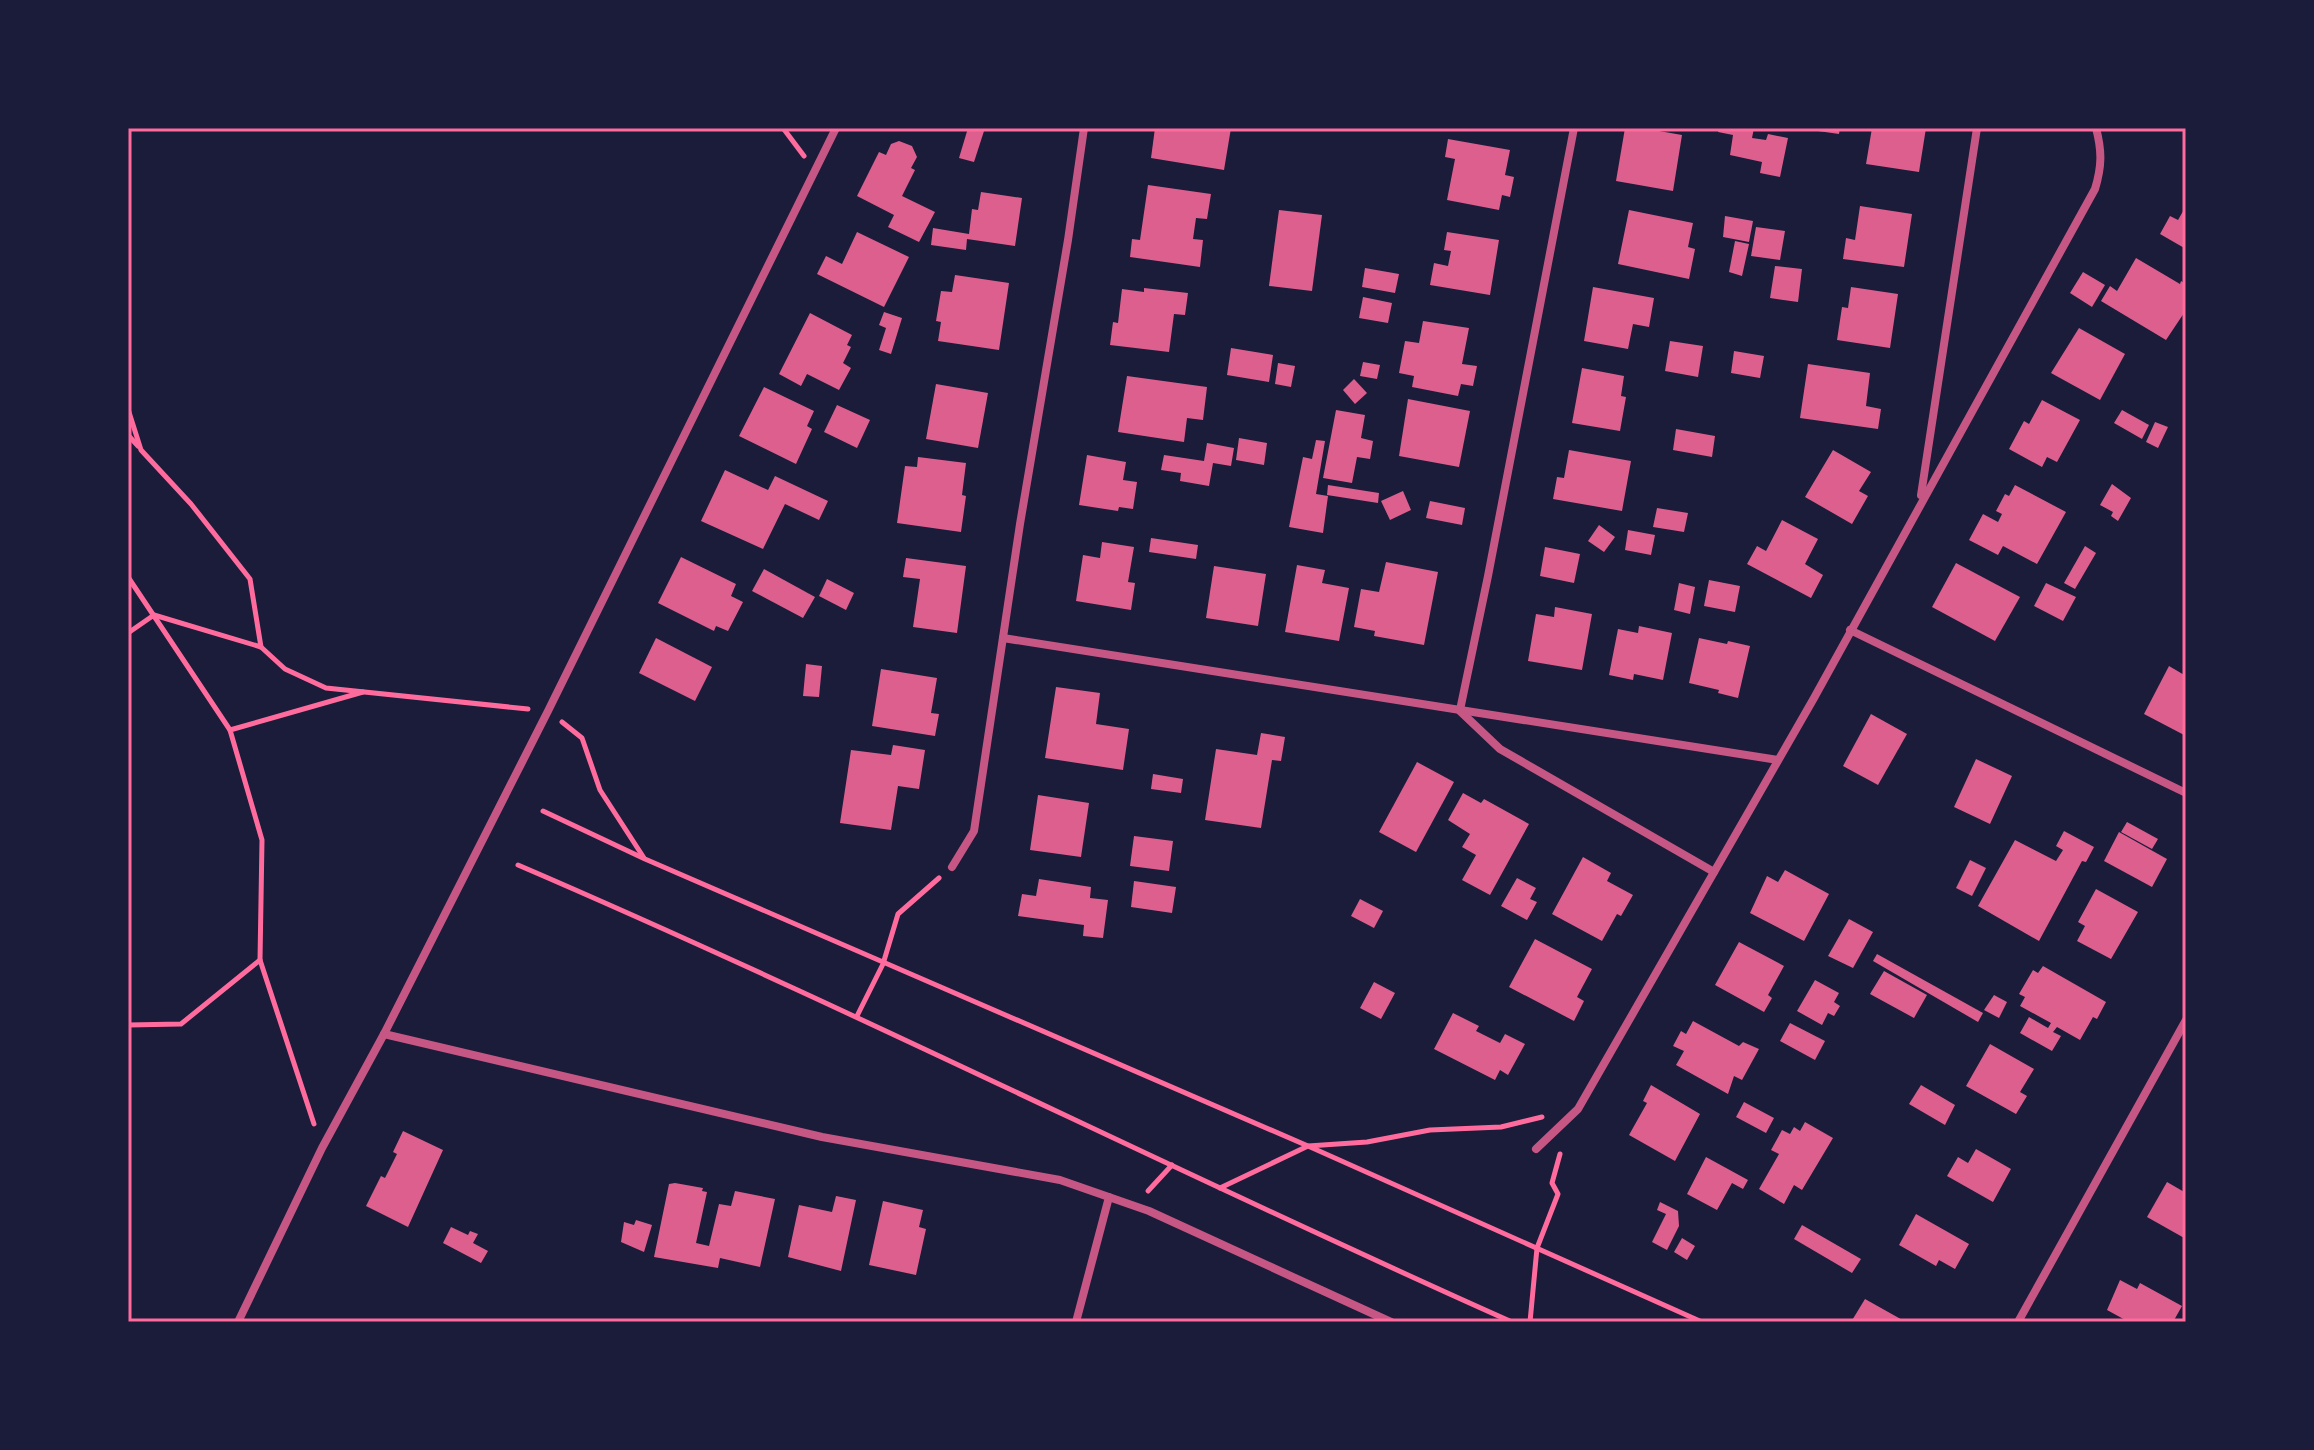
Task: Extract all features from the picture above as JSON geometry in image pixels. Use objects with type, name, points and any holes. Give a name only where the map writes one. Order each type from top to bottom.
[{"type":"street","points":[[238,1322],[322,1148],[384,1034],[548,711],[836,128]]},
{"type":"street","points":[[952,867],[974,831],[1084,128]]},
{"type":"street","points":[[1460,710],[1574,128]]},
{"type":"street","points":[[1920,503],[1977,128]]},
{"type":"street","points":[[1536,1149],[1578,1109],[1778,760],[2095,189],[2102,149],[2096,128]]},
{"type":"street","points":[[1850,630],[2186,793]]},
{"type":"street","points":[[1003,638],[1778,760]]},
{"type":"street","points":[[1460,710],[1500,749],[1714,872]]},
{"type":"street","points":[[2018,1322],[2186,1020]]},
{"type":"street","points":[[384,1034],[822,1137],[1060,1180],[1134,1206],[1391,1322]]},
{"type":"street","points":[[1076,1322],[1109,1197]]},
{"type":"path","points":[[783,128],[815,170]]},
{"type":"path","points":[[128,409],[141,450]]},
{"type":"path","points":[[128,435],[191,504],[250,579],[261,647]]},
{"type":"path","points":[[128,577],[230,730],[262,840],[260,960],[322,1148]]},
{"type":"path","points":[[154,615],[261,647],[285,669],[326,688],[548,711],[582,738],[600,790],[645,859]]},
{"type":"path","points":[[128,633],[154,615]]},
{"type":"path","points":[[230,730],[366,691]]},
{"type":"path","points":[[543,811],[883,964],[1308,1146],[1702,1322]]},
{"type":"path","points":[[518,865],[857,1016],[1512,1322]]},
{"type":"path","points":[[857,1016],[883,964],[898,914],[952,867]]},
{"type":"path","points":[[128,1025],[181,1024],[260,960]]},
{"type":"path","points":[[1220,1188],[1308,1146],[1367,1142],[1430,1130],[1501,1127],[1578,1109]]},
{"type":"path","points":[[1530,1322],[1537,1248],[1558,1194],[1552,1183],[1564,1146]]},
{"type":"path","points":[[1134,1206],[1172,1165]]},
{"type":"building","points":[[968,128],[985,128],[974,162],[959,158]]},
{"type":"building","points":[[1155,128],[1231,128],[1224,170],[1151,158]]},
{"type":"building","points":[[1625,128],[1682,135],[1673,191],[1616,181]]},
{"type":"building","points":[[1719,128],[1754,128],[1752,138],[1766,140],[1768,134],[1788,138],[1780,177],[1760,173],[1762,162],[1730,155],[1733,135],[1718,132]]},
{"type":"building","points":[[1818,128],[1840,128],[1839,134],[1818,131]]},
{"type":"building","points":[[1872,128],[1926,128],[1919,172],[1866,164]]},
{"type":"building","points":[[1448,139],[1510,150],[1505,175],[1514,177],[1510,197],[1502,195],[1499,210],[1447,200],[1455,159],[1445,157]]},
{"type":"building","points":[[899,141],[912,146],[917,157],[911,168],[915,170],[902,196],[935,212],[919,242],[888,227],[894,215],[857,196],[879,152],[886,155],[891,144]]},
{"type":"building","points":[[1148,185],[1211,194],[1207,219],[1196,218],[1193,239],[1203,240],[1200,267],[1130,257],[1132,239],[1140,240]]},
{"type":"building","points":[[981,192],[1022,198],[1015,246],[967,239],[966,250],[931,245],[933,228],[969,234],[972,209],[978,210]]},
{"type":"building","points":[[1860,206],[1912,214],[1904,267],[1843,259],[1846,238],[1855,240]]},
{"type":"building","points":[[2186,206],[2186,249],[2160,234],[2170,216],[2178,220]]},
{"type":"building","points":[[1279,210],[1322,215],[1312,291],[1269,286]]},
{"type":"building","points":[[1629,210],[1693,223],[1688,247],[1695,249],[1689,279],[1618,264]]},
{"type":"building","points":[[1725,216],[1753,221],[1749,242],[1723,237]]},
{"type":"building","points":[[1756,227],[1785,231],[1780,260],[1751,256]]},
{"type":"building","points":[[857,232],[909,257],[884,307],[817,274],[826,256],[842,264]]},
{"type":"building","points":[[1447,232],[1499,240],[1490,295],[1430,285],[1434,263],[1448,266],[1451,251],[1444,250]]},
{"type":"building","points":[[1735,241],[1749,244],[1742,276],[1729,272]]},
{"type":"building","points":[[2136,258],[2180,284],[2181,281],[2186,284],[2186,310],[2166,340],[2101,301],[2110,286],[2117,291]]},
{"type":"building","points":[[1775,266],[1802,269],[1798,302],[1770,298]]},
{"type":"building","points":[[1365,268],[1399,274],[1395,293],[1362,287]]},
{"type":"building","points":[[2083,272],[2105,285],[2092,307],[2070,293]]},
{"type":"building","points":[[955,275],[1009,283],[999,350],[938,341],[941,322],[936,321],[941,291],[952,292]]},
{"type":"building","points":[[1593,287],[1654,298],[1649,327],[1633,324],[1628,349],[1584,341]]},
{"type":"building","points":[[1851,287],[1898,294],[1890,348],[1837,340],[1842,307],[1848,308]]},
{"type":"building","points":[[1144,288],[1188,293],[1185,315],[1174,314],[1169,352],[1110,345],[1113,322],[1118,323],[1122,289],[1144,292]]},
{"type":"building","points":[[1363,297],[1392,303],[1388,323],[1359,318]]},
{"type":"building","points":[[884,312],[902,318],[891,354],[879,350],[886,328],[879,325]]},
{"type":"building","points":[[810,313],[852,335],[847,345],[851,347],[843,363],[851,368],[839,390],[807,374],[801,386],[779,374]]},
{"type":"building","points":[[1423,321],[1469,328],[1462,364],[1477,366],[1473,386],[1461,384],[1458,396],[1412,387],[1414,376],[1399,373],[1405,341],[1419,343]]},
{"type":"building","points":[[2079,328],[2125,354],[2100,400],[2051,373]]},
{"type":"building","points":[[1670,341],[1703,346],[1698,377],[1665,371]]},
{"type":"building","points":[[1231,348],[1273,355],[1269,382],[1227,375]]},
{"type":"building","points":[[1734,351],[1764,356],[1760,378],[1731,373]]},
{"type":"building","points":[[1363,362],[1380,365],[1377,379],[1360,376]]},
{"type":"building","points":[[1278,363],[1295,366],[1291,387],[1275,384]]},
{"type":"building","points":[[1808,364],[1870,373],[1866,406],[1881,409],[1878,429],[1800,418]]},
{"type":"building","points":[[1582,368],[1624,376],[1621,396],[1626,397],[1620,431],[1572,423]]},
{"type":"building","points":[[1127,376],[1207,387],[1203,420],[1187,418],[1184,442],[1118,432]]},
{"type":"building","points":[[1354,379],[1367,393],[1355,404],[1343,390]]},
{"type":"building","points":[[936,384],[988,393],[978,448],[926,439]]},
{"type":"building","points":[[764,387],[814,411],[807,426],[812,429],[796,464],[739,436]]},
{"type":"building","points":[[1408,399],[1470,411],[1459,467],[1399,456]]},
{"type":"building","points":[[2042,400],[2080,420],[2057,462],[2047,457],[2042,467],[2009,449],[2024,421],[2029,424]]},
{"type":"building","points":[[837,405],[870,420],[857,448],[824,432]]},
{"type":"building","points":[[1336,410],[1365,415],[1361,438],[1373,441],[1370,459],[1357,457],[1352,483],[1323,478]]},
{"type":"building","points":[[2122,410],[2149,425],[2142,439],[2114,423]]},
{"type":"building","points":[[2155,422],[2168,427],[2158,448],[2146,442]]},
{"type":"building","points":[[1676,429],[1715,436],[1712,457],[1673,450]]},
{"type":"building","points":[[1239,438],[1267,443],[1264,465],[1236,460]]},
{"type":"building","points":[[1316,440],[1325,441],[1316,494],[1328,496],[1323,533],[1289,527],[1303,457],[1312,459]]},
{"type":"building","points":[[1207,443],[1234,448],[1231,466],[1213,463],[1209,486],[1180,481],[1181,473],[1161,470],[1164,455],[1204,461]]},
{"type":"building","points":[[1569,450],[1631,461],[1622,511],[1553,499],[1557,477],[1564,478]]},
{"type":"building","points":[[1833,450],[1871,472],[1859,491],[1868,496],[1852,524],[1805,497]]},
{"type":"building","points":[[1087,455],[1126,462],[1123,480],[1137,482],[1133,509],[1119,507],[1118,511],[1079,505]]},
{"type":"building","points":[[918,457],[966,463],[961,532],[897,523],[905,466],[917,467]]},
{"type":"building","points":[[725,470],[768,490],[775,476],[828,501],[819,520],[785,504],[763,549],[701,521]]},
{"type":"building","points":[[2112,484],[2131,498],[2118,521],[2111,516],[2113,512],[2100,505]]},
{"type":"building","points":[[1328,485],[1379,493],[1378,503],[1327,495]]},
{"type":"building","points":[[2015,485],[2066,512],[2037,564],[2003,546],[1998,555],[1969,540],[1983,514],[1998,522],[2002,514],[1996,511],[2005,494],[2009,496]]},
{"type":"building","points":[[1403,491],[1411,510],[1390,520],[1381,501]]},
{"type":"building","points":[[1430,501],[1465,508],[1462,525],[1426,518]]},
{"type":"building","points":[[1657,508],[1688,513],[1684,532],[1653,527]]},
{"type":"building","points":[[1782,520],[1818,539],[1805,564],[1823,575],[1811,598],[1747,564],[1757,546],[1766,551]]},
{"type":"building","points":[[1599,525],[1615,537],[1604,552],[1588,541]]},
{"type":"building","points":[[1628,530],[1655,535],[1651,555],[1625,550]]},
{"type":"building","points":[[1151,538],[1198,545],[1196,559],[1149,552]]},
{"type":"building","points":[[1102,542],[1134,547],[1128,582],[1135,583],[1131,610],[1076,601],[1083,555],[1100,558]]},
{"type":"building","points":[[2085,546],[2096,553],[2075,589],[2064,583]]},
{"type":"building","points":[[1545,547],[1580,554],[1574,583],[1540,576]]},
{"type":"building","points":[[681,557],[736,584],[731,596],[743,602],[728,631],[716,626],[714,631],[658,603]]},
{"type":"building","points":[[906,558],[966,566],[957,633],[913,627],[920,579],[903,577]]},
{"type":"building","points":[[1386,562],[1438,572],[1424,645],[1374,636],[1375,631],[1354,627],[1361,589],[1379,592]]},
{"type":"building","points":[[1956,563],[2020,597],[1995,641],[1932,607]]},
{"type":"building","points":[[1297,565],[1325,570],[1322,583],[1349,588],[1339,641],[1285,632]]},
{"type":"building","points":[[1214,566],[1266,574],[1258,626],[1206,618]]},
{"type":"building","points":[[764,569],[815,597],[803,618],[752,591]]},
{"type":"building","points":[[827,579],[854,593],[846,610],[819,596]]},
{"type":"building","points":[[1709,580],[1740,586],[1735,612],[1704,606]]},
{"type":"building","points":[[1679,583],[1695,587],[1690,614],[1674,610]]},
{"type":"building","points":[[2046,583],[2076,597],[2063,621],[2034,606]]},
{"type":"building","points":[[1555,607],[1592,614],[1582,670],[1528,661],[1536,614],[1554,617]]},
{"type":"building","points":[[1639,626],[1672,633],[1663,680],[1634,674],[1633,680],[1609,675],[1618,629],[1638,633]]},
{"type":"building","points":[[656,638],[712,667],[695,701],[639,673]]},
{"type":"building","points":[[1699,638],[1750,646],[1738,698],[1689,683]]},
{"type":"building","points":[[806,664],[822,666],[819,697],[803,696]]},
{"type":"building","points":[[2169,666],[2186,676],[2186,736],[2144,714]]},
{"type":"building","points":[[881,669],[937,678],[931,713],[939,714],[935,736],[872,726]]},
{"type":"building","points":[[1056,687],[1100,693],[1096,724],[1129,729],[1123,770],[1045,758]]},
{"type":"building","points":[[1871,714],[1907,734],[1878,785],[1843,766]]},
{"type":"building","points":[[1261,733],[1285,737],[1281,761],[1272,760],[1261,828],[1205,820],[1216,749],[1257,755]]},
{"type":"building","points":[[893,745],[925,750],[919,789],[898,786],[891,830],[840,823],[851,750],[891,755]]},
{"type":"building","points":[[1976,759],[2012,776],[1990,824],[1954,807]]},
{"type":"building","points":[[1417,762],[1454,782],[1416,852],[1379,832]]},
{"type":"building","points":[[1153,774],[1183,779],[1181,793],[1151,789]]},
{"type":"building","points":[[1463,793],[1481,803],[1484,799],[1529,824],[1490,895],[1462,880],[1476,855],[1462,847],[1470,834],[1448,820]]},
{"type":"building","points":[[1038,795],[1089,803],[1081,857],[1030,850]]},
{"type":"building","points":[[2127,822],[2158,839],[2152,849],[2121,832]]},
{"type":"building","points":[[2064,831],[2094,847],[2086,862],[2082,861],[2039,941],[1978,906],[2015,840],[2056,861],[2063,850],[2056,846]]},
{"type":"building","points":[[2119,832],[2167,859],[2152,887],[2104,861]]},
{"type":"building","points":[[1134,836],[1173,841],[1169,871],[1130,866]]},
{"type":"building","points":[[1583,857],[1611,873],[1607,881],[1633,895],[1621,916],[1617,914],[1602,941],[1552,914]]},
{"type":"building","points":[[1970,860],[1986,868],[1972,896],[1956,888]]},
{"type":"building","points":[[1785,870],[1829,894],[1804,941],[1750,913],[1767,876],[1778,882]]},
{"type":"building","points":[[1517,878],[1536,888],[1530,899],[1537,902],[1527,920],[1501,906]]},
{"type":"building","points":[[1039,879],[1091,887],[1090,898],[1108,900],[1103,938],[1083,936],[1084,925],[1018,916],[1022,894],[1036,896]]},
{"type":"building","points":[[1134,881],[1176,887],[1172,913],[1131,907]]},
{"type":"building","points":[[2096,889],[2138,912],[2111,959],[2077,941],[2085,926],[2078,922]]},
{"type":"building","points":[[1360,899],[1383,911],[1374,928],[1351,916]]},
{"type":"building","points":[[1849,919],[1873,932],[1853,968],[1828,956]]},
{"type":"building","points":[[1535,939],[1592,969],[1577,997],[1584,1001],[1574,1021],[1509,987]]},
{"type":"building","points":[[1739,942],[1784,966],[1768,995],[1772,998],[1764,1012],[1715,985]]},
{"type":"building","points":[[1877,954],[1983,1013],[1978,1022],[1873,961]]},
{"type":"building","points":[[2043,966],[2106,1002],[2080,1040],[2057,1027],[2053,1032],[2061,1036],[2052,1051],[2020,1033],[2029,1017],[2048,1028],[2051,1023],[2020,1006],[2025,997],[2019,994],[2033,970],[2038,973]]},
{"type":"building","points":[[1884,971],[1927,995],[1914,1018],[1870,994]]},
{"type":"building","points":[[1815,980],[1839,993],[1834,1002],[1840,1006],[1834,1016],[1828,1013],[1822,1025],[1797,1011]]},
{"type":"building","points":[[1374,982],[1395,993],[1381,1019],[1360,1008]]},
{"type":"building","points":[[1994,995],[2007,1002],[1999,1018],[1984,1010]]},
{"type":"building","points":[[1453,1013],[1479,1026],[1476,1031],[1500,1043],[1505,1034],[1525,1044],[1508,1075],[1500,1070],[1495,1080],[1434,1049]]},
{"type":"building","points":[[1693,1021],[1739,1046],[1743,1042],[1759,1049],[1742,1080],[1734,1076],[1728,1094],[1676,1065],[1684,1051],[1673,1046],[1681,1031],[1686,1034]]},
{"type":"building","points":[[1790,1023],[1825,1041],[1815,1060],[1780,1041]]},
{"type":"building","points":[[1990,1044],[2034,1069],[2020,1092],[2027,1096],[2016,1114],[1966,1086]]},
{"type":"building","points":[[1651,1085],[1700,1114],[1675,1161],[1629,1135],[1647,1103],[1643,1101]]},
{"type":"building","points":[[1921,1085],[1955,1105],[1945,1125],[1909,1104]]},
{"type":"building","points":[[1744,1102],[1774,1118],[1766,1133],[1736,1117]]},
{"type":"building","points":[[1805,1122],[1833,1138],[1802,1190],[1794,1185],[1784,1204],[1759,1189],[1779,1154],[1771,1150],[1782,1130],[1790,1134],[1794,1127],[1800,1131]]},
{"type":"building","points":[[403,1131],[443,1150],[408,1227],[366,1206],[381,1176],[385,1178],[397,1154],[393,1152]]},
{"type":"building","points":[[1976,1149],[2011,1169],[1993,1202],[1947,1176],[1958,1157],[1968,1163]]},
{"type":"building","points":[[1706,1157],[1748,1180],[1743,1189],[1732,1183],[1717,1210],[1687,1194]]},
{"type":"building","points":[[2167,1182],[2186,1193],[2186,1239],[2147,1217]]},
{"type":"building","points":[[669,1184],[703,1188],[702,1191],[707,1192],[696,1243],[709,1246],[719,1204],[731,1206],[735,1191],[775,1199],[760,1267],[720,1258],[718,1268],[654,1257]]},
{"type":"building","points":[[836,1196],[856,1200],[841,1271],[788,1257],[799,1205],[832,1212]]},
{"type":"building","points":[[883,1201],[923,1210],[919,1227],[926,1229],[916,1275],[869,1265]]},
{"type":"building","points":[[1660,1202],[1678,1211],[1679,1226],[1667,1250],[1652,1242],[1666,1214],[1657,1210]]},
{"type":"building","points":[[1916,1214],[1969,1244],[1955,1269],[1939,1260],[1936,1266],[1899,1245]]},
{"type":"building","points":[[636,1220],[652,1225],[644,1252],[621,1242],[624,1222],[634,1225]]},
{"type":"building","points":[[1802,1225],[1861,1259],[1852,1273],[1794,1239]]},
{"type":"building","points":[[451,1227],[468,1235],[470,1231],[478,1234],[473,1243],[488,1251],[481,1263],[443,1243]]},
{"type":"building","points":[[1682,1238],[1695,1246],[1687,1260],[1674,1252]]},
{"type":"building","points":[[2120,1280],[2137,1289],[2140,1283],[2182,1306],[2173,1322],[2129,1322],[2107,1310]]},
{"type":"building","points":[[1865,1299],[1906,1322],[1851,1322]]}]
